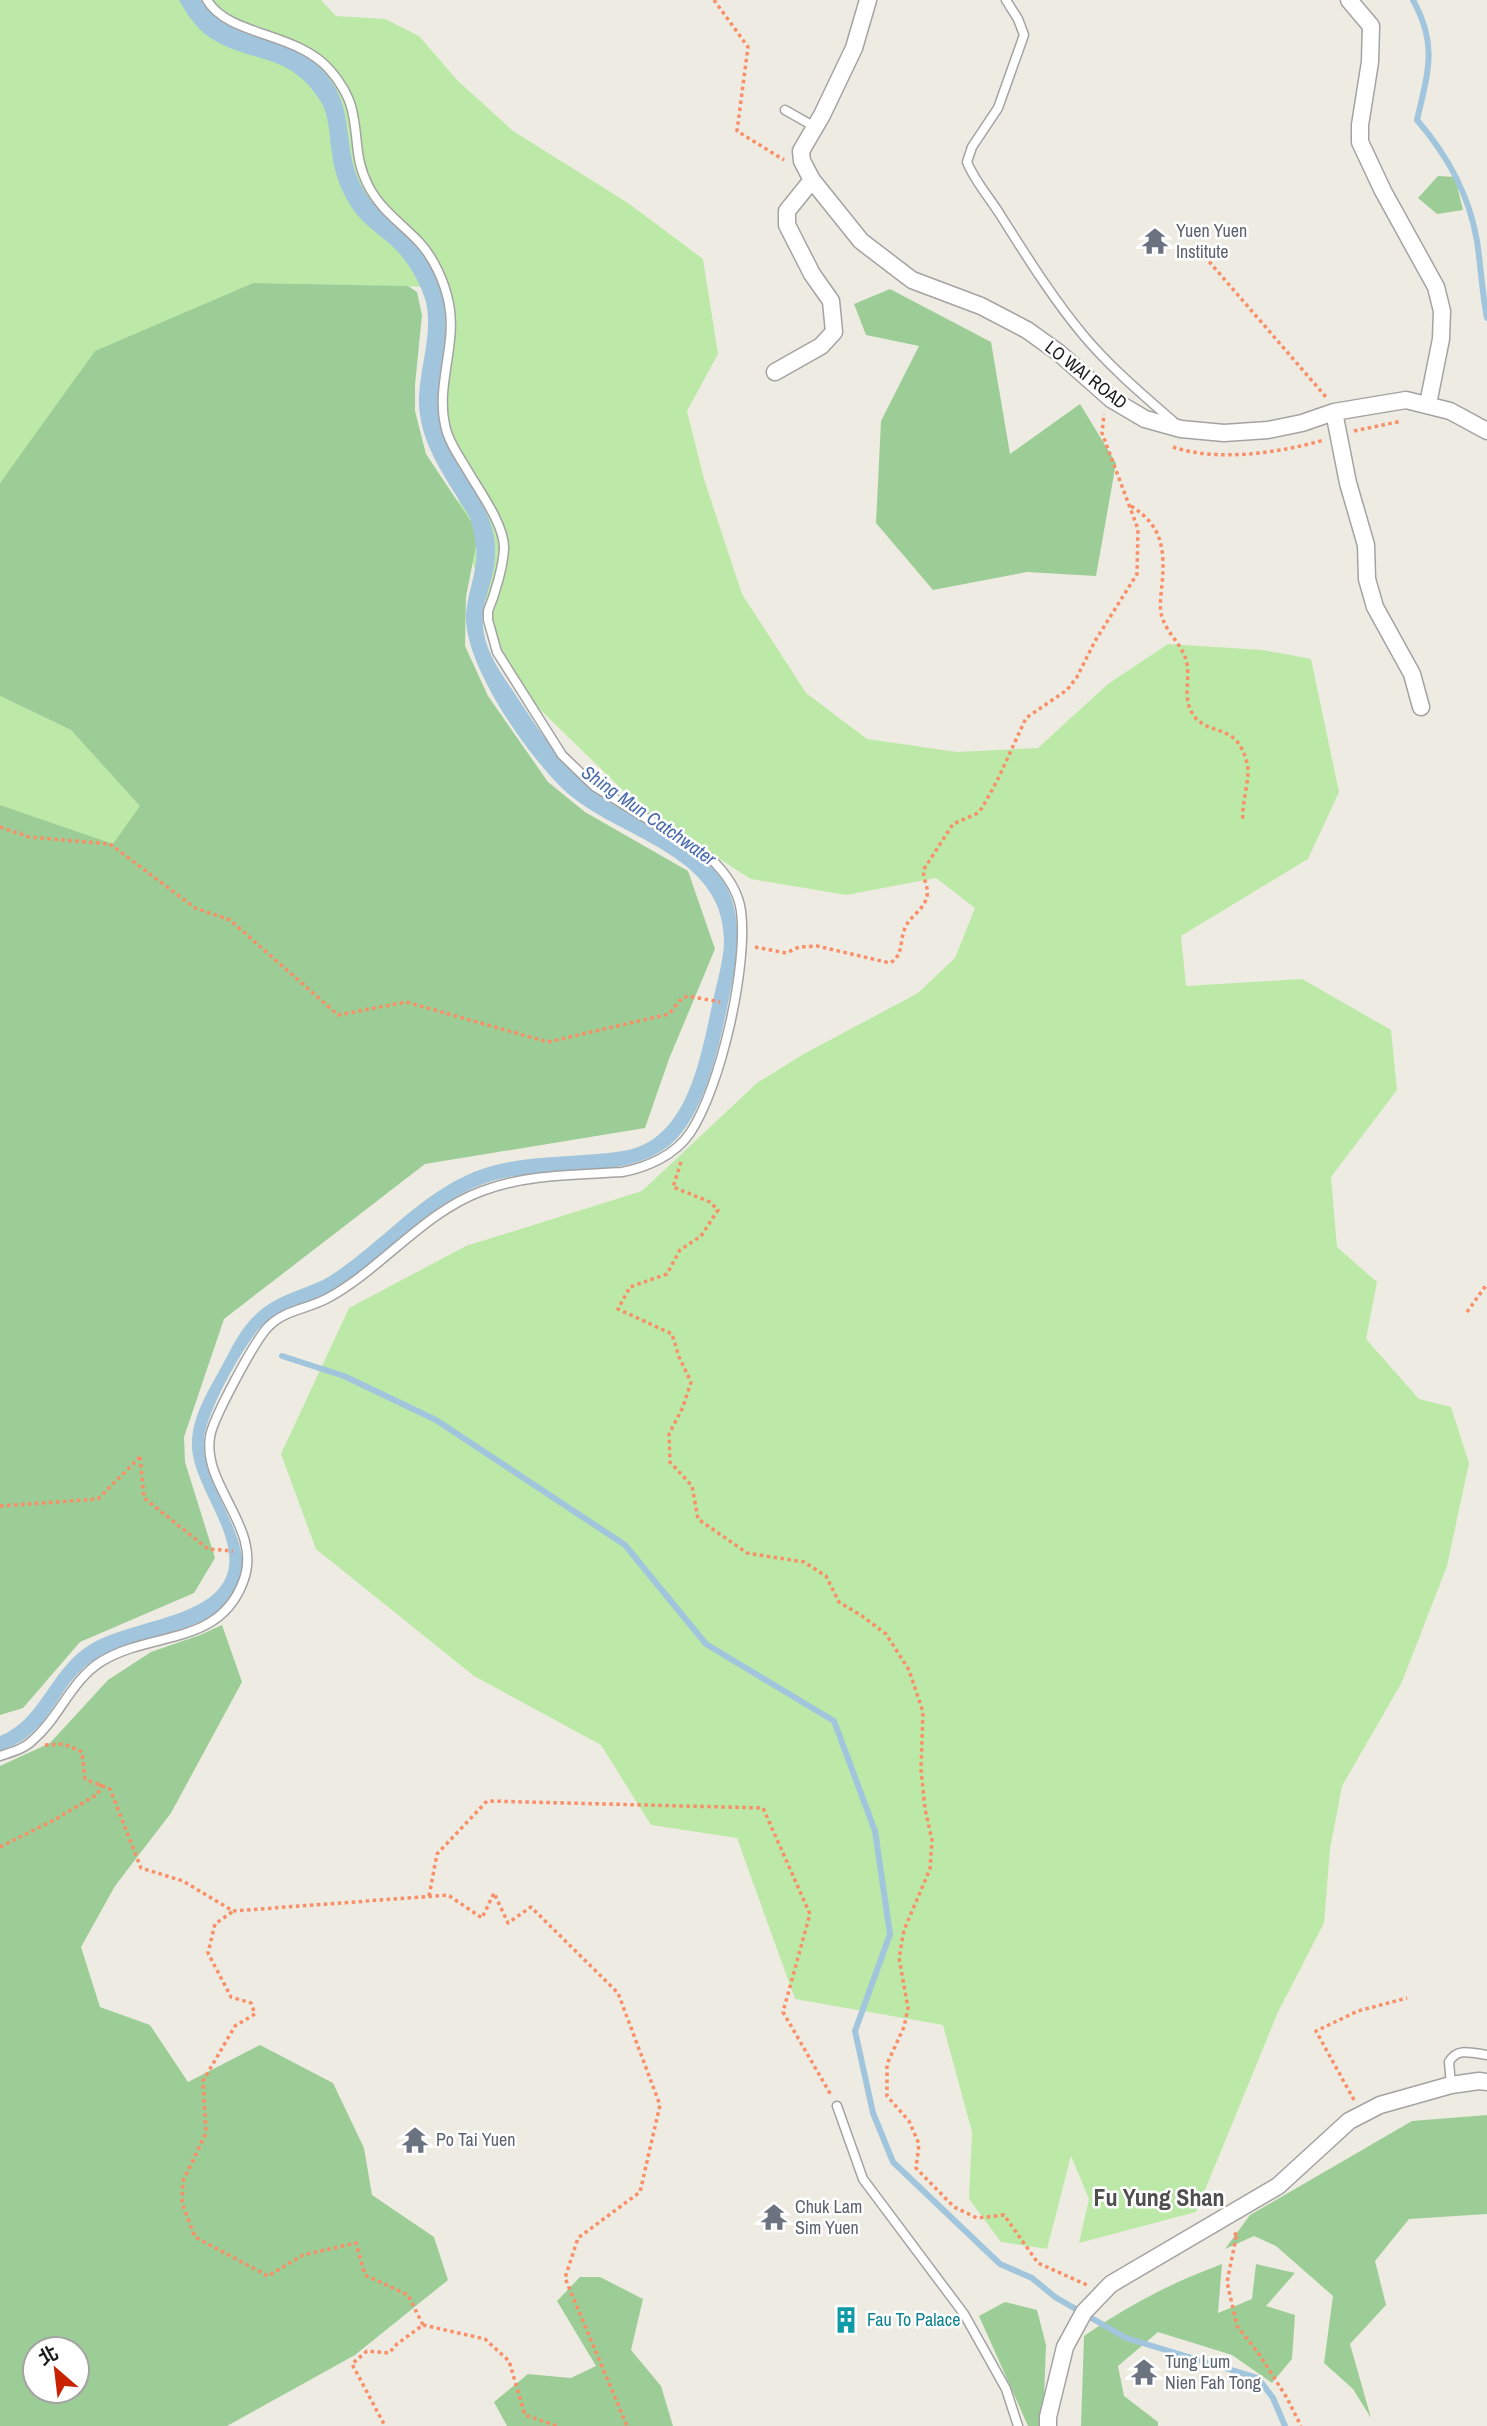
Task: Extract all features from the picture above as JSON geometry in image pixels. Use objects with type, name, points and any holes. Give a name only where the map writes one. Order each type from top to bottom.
[{"type":"street","points":[[775,372],[821,346],[834,331],[831,301],[812,274],[787,225],[787,211],[812,180],[802,161],[801,151],[854,48],[868,0]]},
{"type":"street","points":[[1349,0],[1371,26],[1370,62],[1360,125],[1360,142],[1383,191],[1436,287],[1441,311],[1441,340],[1428,404]]},
{"type":"street","name":"LO WAI ROAD","points":[[812,180],[860,241],[912,280],[981,306],[1027,330],[1059,353],[1111,399],[1145,419],[1181,429],[1224,433],[1268,430],[1302,424],[1331,406],[1406,401],[1450,411],[1487,430]]},
{"type":"street","points":[[1331,406],[1348,483],[1366,545],[1367,579],[1375,607],[1412,674],[1421,707]]},
{"type":"street","points":[[1048,2426],[1065,2347],[1084,2312],[1106,2288],[1278,2186],[1349,2121],[1380,2105],[1451,2085],[1487,2082]]},
{"type":"lane","points":[[0,1756],[32,1742],[47,1726],[82,1676],[99,1663],[118,1654],[200,1628],[225,1614],[232,1605],[249,1565],[248,1552],[212,1463],[209,1445],[214,1421],[270,1324],[289,1313],[320,1303],[344,1289],[446,1209],[479,1191],[520,1179],[639,1169],[674,1150],[690,1134],[716,1074],[727,1038],[743,945],[739,902],[731,881],[722,869],[709,857],[594,786],[562,755],[497,652],[488,611],[504,549],[493,514],[455,449],[446,428],[443,398],[452,330],[449,303],[442,282],[421,243],[376,198],[362,173],[355,143],[353,110],[346,94],[328,67],[307,50],[232,22],[217,12],[207,0]]},
{"type":"lane","points":[[1006,0],[1024,34],[998,108],[972,147],[967,162],[973,178],[1083,335],[1135,388],[1181,429]]},
{"type":"lane","points":[[785,110],[815,127]]},
{"type":"lane","points":[[1451,2085],[1449,2062],[1455,2054],[1461,2052],[1487,2055]]},
{"type":"lane","points":[[837,2106],[863,2179],[964,2314],[1006,2389],[1018,2426]]},
{"type":"path","points":[[714,0],[747,47],[737,131],[765,146],[812,180]]},
{"type":"path","points":[[1200,251],[1331,406]]},
{"type":"path","points":[[743,945],[786,953],[799,947],[817,946],[890,963],[901,954],[905,927],[928,897],[922,875],[924,869],[953,824],[976,814],[982,808],[1026,718],[1067,690],[1077,677],[1137,574],[1138,529],[1102,433],[1105,413]]},
{"type":"path","points":[[1129,505],[1147,516],[1163,548],[1161,616],[1187,663],[1189,707],[1202,723],[1230,734],[1247,760],[1242,801],[1243,821]]},
{"type":"path","points":[[0,827],[29,838],[110,844],[195,908],[230,920],[338,1015],[406,1002],[548,1042],[668,1014],[682,998],[688,996],[733,1005]]},
{"type":"path","points":[[690,1134],[673,1187],[710,1202],[719,1210],[701,1236],[680,1250],[667,1274],[631,1287],[618,1308],[672,1334],[691,1382],[683,1407],[669,1434],[670,1462],[692,1486],[698,1519],[747,1553],[804,1562],[826,1576],[839,1602],[886,1634],[909,1670],[923,1712],[921,1769],[925,1809],[932,1840],[930,1869],[904,1930],[901,1944],[899,1958],[908,2008],[904,2027],[887,2064],[887,2096],[909,2121],[919,2144],[916,2168],[954,2207],[977,2218],[1004,2215],[1038,2263],[1106,2288]]},
{"type":"path","points":[[1466,1312],[1487,1284]]},
{"type":"path","points":[[0,1506],[98,1499],[140,1457],[144,1498],[208,1549],[248,1552]]},
{"type":"path","points":[[43,1744],[64,1744],[82,1752],[85,1779],[110,1789],[141,1868],[183,1881],[233,1911]]},
{"type":"path","points":[[0,1847],[98,1794],[101,1784]]},
{"type":"path","points":[[429,1896],[436,1854],[487,1801],[763,1808],[810,1914],[783,2012],[837,2106]]},
{"type":"path","points":[[423,2325],[408,2295],[365,2275],[356,2243],[303,2255],[268,2276],[195,2237],[182,2203],[183,2181],[206,2133],[203,2081],[235,2026],[255,2014],[251,2003],[231,1997],[208,1953],[215,1924],[233,1911],[448,1895],[482,1918],[494,1893],[508,1923],[531,1907],[618,1993],[660,2105],[640,2192],[578,2238],[565,2278],[627,2426]]},
{"type":"path","points":[[1362,2114],[1316,2031],[1358,2011],[1407,1998]]},
{"type":"path","points":[[1225,2239],[1237,2233],[1227,2282],[1237,2326],[1266,2365],[1301,2426]]},
{"type":"path","points":[[385,2426],[352,2364],[367,2351],[389,2353],[423,2325],[485,2339],[509,2361],[525,2415],[557,2426]]},
{"type":"green space","points":[[0,0],[321,0],[336,16],[385,19],[419,36],[457,80],[513,131],[628,203],[703,259],[718,354],[687,411],[704,479],[742,594],[806,693],[867,739],[957,752],[1038,748],[1108,684],[1168,644],[1263,650],[1311,659],[1339,792],[1308,859],[1181,936],[1186,986],[1302,979],[1391,1030],[1397,1090],[1331,1177],[1337,1247],[1377,1282],[1366,1339],[1419,1399],[1451,1407],[1469,1463],[1447,1566],[1402,1682],[1342,1786],[1330,1849],[1324,1923],[1278,2012],[1196,2212],[1079,2243],[1089,2199],[1071,2156],[1047,2249],[1001,2242],[969,2199],[972,2132],[943,2025],[795,1999],[737,1838],[651,1825],[601,1745],[474,1676],[316,1549],[281,1454],[349,1308],[466,1246],[642,1191],[757,1083],[802,1055],[918,993],[955,958],[975,908],[936,878],[846,895],[751,879],[644,811],[514,684],[473,564],[437,407],[436,287],[253,283],[96,351],[0,483]]},
{"type":"green space","points":[[1438,176],[1455,177],[1463,210],[1437,214],[1418,198]]},
{"type":"green space","points":[[253,283],[408,286],[417,292],[422,315],[415,411],[426,454],[474,526],[477,540],[466,597],[465,646],[488,696],[548,782],[585,812],[688,871],[715,949],[669,1059],[645,1128],[425,1164],[224,1319],[184,1437],[185,1462],[215,1558],[194,1593],[80,1642],[23,1708],[0,1715],[0,805],[113,844],[140,806],[71,730],[0,696],[0,483],[95,351]]},
{"type":"green space","points":[[890,289],[991,342],[1010,454],[1080,404],[1116,463],[1096,576],[1027,572],[933,590],[876,523],[881,421],[919,346],[866,335],[854,304]]},
{"type":"green space","points":[[0,696],[71,730],[141,806],[113,845],[0,805]]},
{"type":"green space","points":[[222,1625],[242,1682],[171,1813],[115,1886],[81,1947],[100,2007],[150,2025],[188,2082],[260,2045],[333,2083],[364,2148],[372,2195],[434,2237],[448,2280],[355,2355],[227,2426],[0,2426],[0,1766],[50,1743],[108,1680],[151,1652]]},
{"type":"green space","points":[[1487,2115],[1487,2214],[1409,2219],[1375,2261],[1386,2305],[1350,2344],[1371,2418],[1353,2389],[1324,2363],[1333,2296],[1276,2246],[1254,2236],[1225,2249],[1250,2215],[1412,2121]]},
{"type":"green space","points":[[1222,2264],[1218,2313],[1252,2299],[1256,2264],[1295,2273],[1266,2306],[1295,2315],[1292,2359],[1272,2383],[1232,2355],[1158,2332],[1118,2366],[1124,2396],[1158,2422],[1158,2426],[1081,2426],[1084,2336],[1151,2296]]},
{"type":"green space","points":[[580,2277],[600,2277],[643,2299],[631,2350],[661,2386],[673,2426],[507,2426],[494,2402],[528,2374],[571,2378],[596,2366],[557,2301]]},
{"type":"green space","points":[[1005,2302],[1037,2310],[1046,2345],[1043,2426],[1028,2426],[979,2316]]},
{"type":"water","points":[[179,0],[201,0],[226,23],[302,53],[329,78],[338,93],[355,171],[362,187],[375,206],[408,236],[423,255],[434,274],[443,300],[445,337],[438,408],[446,442],[488,516],[493,531],[494,563],[483,612],[485,639],[491,655],[545,739],[578,777],[619,808],[692,851],[720,877],[734,907],[736,952],[723,1028],[703,1095],[678,1137],[660,1152],[616,1167],[515,1176],[469,1190],[428,1215],[351,1278],[321,1296],[273,1317],[257,1331],[233,1368],[217,1400],[204,1441],[206,1462],[213,1484],[240,1549],[242,1570],[236,1591],[219,1610],[205,1619],[174,1632],[124,1646],[94,1660],[80,1671],[32,1733],[0,1751],[0,1736],[25,1719],[73,1658],[85,1648],[118,1632],[194,1607],[209,1598],[221,1586],[228,1570],[229,1553],[225,1535],[194,1461],[193,1433],[208,1391],[237,1338],[252,1318],[274,1301],[330,1276],[435,1193],[474,1172],[529,1159],[623,1151],[645,1144],[663,1131],[677,1113],[697,1069],[724,948],[719,910],[706,886],[664,850],[586,807],[564,790],[533,755],[500,708],[475,659],[468,635],[466,615],[476,557],[470,518],[436,461],[423,431],[419,398],[428,314],[420,286],[402,256],[362,220],[346,197],[334,166],[326,114],[309,85],[283,66],[240,52],[209,37],[195,25]]},
{"type":"waterway","points":[[1413,0],[1421,16],[1428,45],[1427,73],[1417,120],[1456,176],[1469,207],[1477,241],[1487,318]]},
{"type":"waterway","points":[[282,1356],[344,1376],[436,1420],[625,1545],[706,1644],[834,1721],[875,1831],[890,1934],[855,2031],[873,2113],[893,2162],[1000,2264],[1032,2278],[1055,2297],[1126,2338],[1258,2378],[1273,2398],[1285,2426]]},
{"type":"place","name":"Yuen Yuen Institute","points":[[1155,241]]},
{"type":"place","name":"Po Tai Yuen","points":[[415,2140]]},
{"type":"place","name":"Chuk Lam Sim Yuen","points":[[774,2217]]},
{"type":"place","name":"Fau To Palace","points":[[846,2320]]},
{"type":"place","name":"Tung Lum Nien Fah Tong","points":[[1144,2372]]},
{"type":"district","name":"Fu Yung Shan","points":[[1159,2198]]},
{"type":"water label","name":"Shing Mun Catchwater","points":[[649,815]]}]
